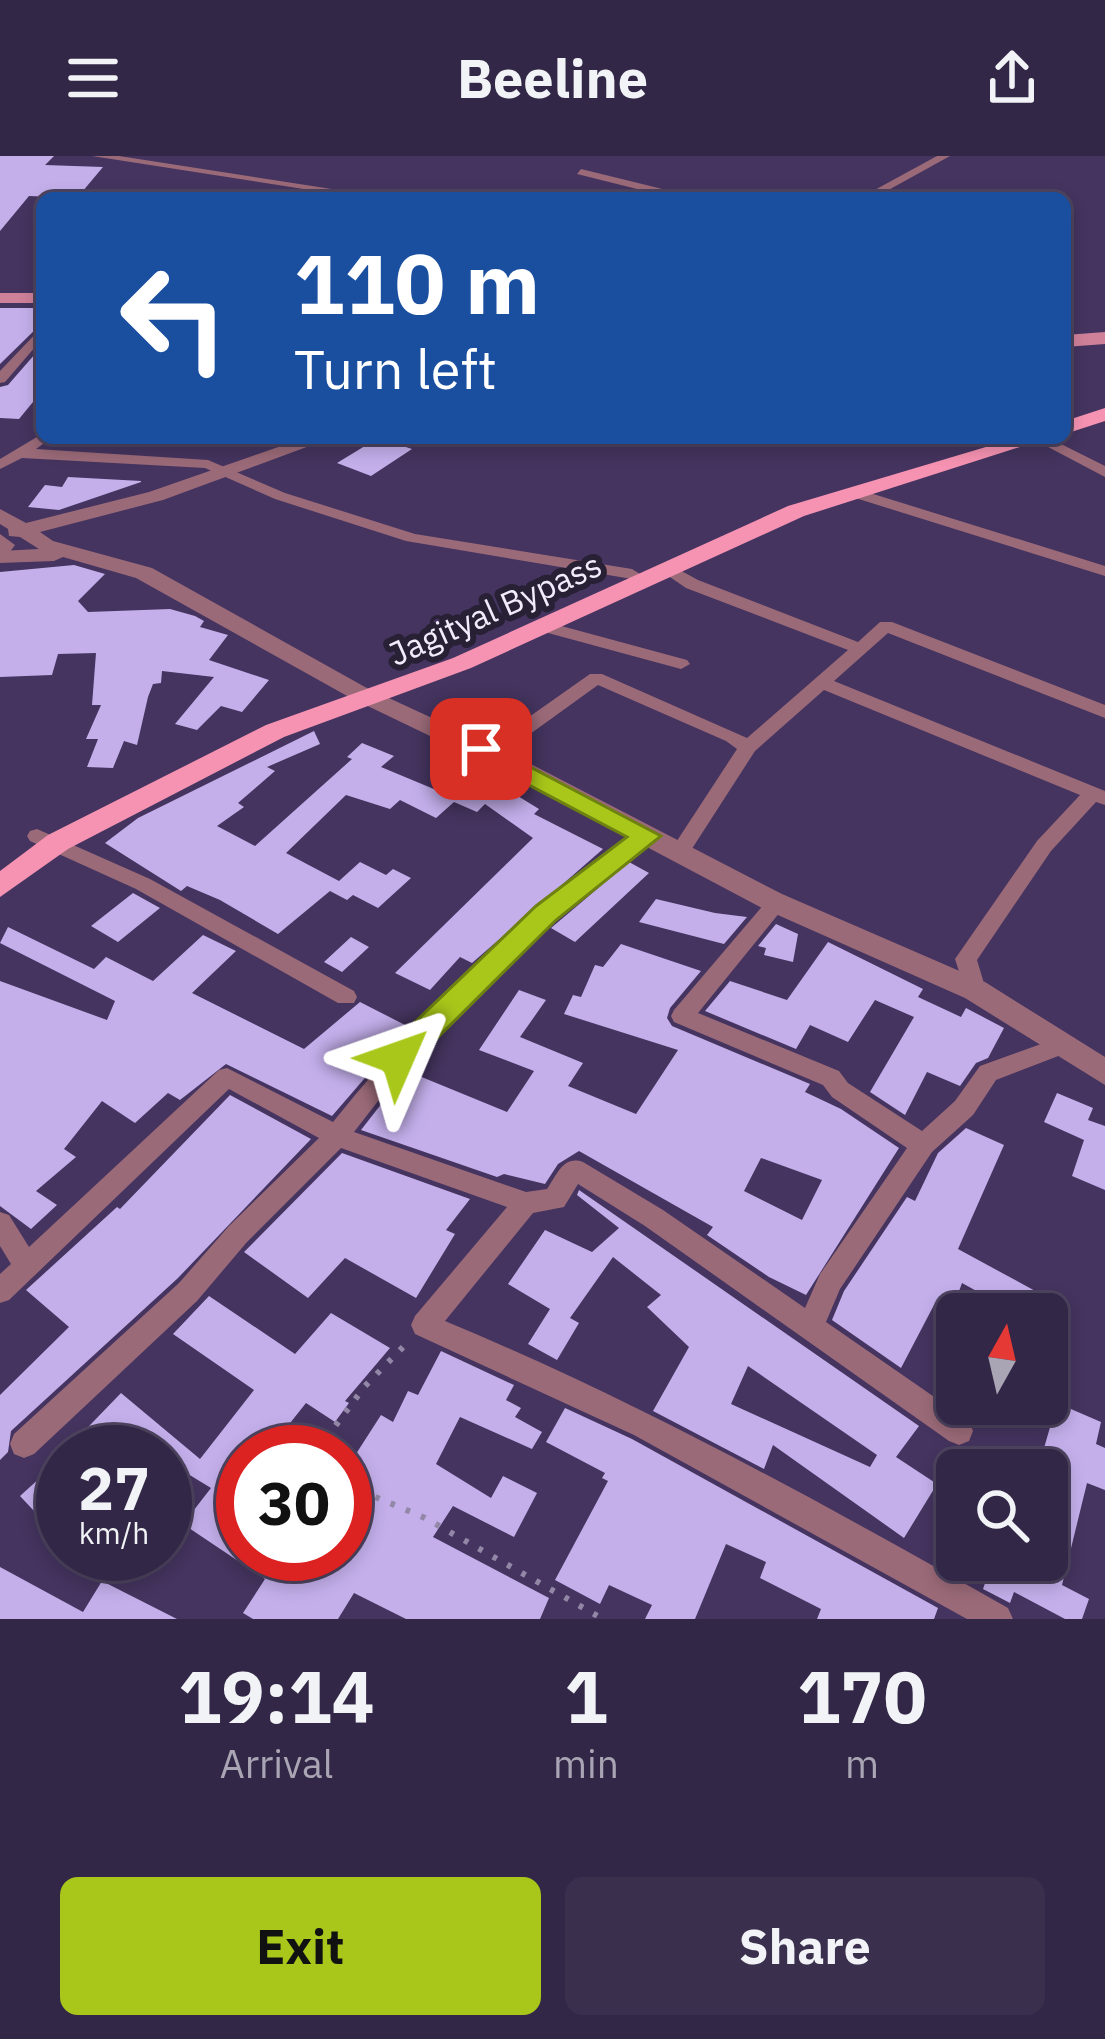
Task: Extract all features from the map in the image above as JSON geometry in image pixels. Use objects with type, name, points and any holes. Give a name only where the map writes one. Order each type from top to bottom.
[{"type":"main road","points":[[0,298],[36,298]]},
{"type":"main road","points":[[1071,341],[1105,338]]},
{"type":"main road","points":[[1071,422],[1105,410]]},
{"type":"main road","name":"Jagityal Bypass","points":[[0,863],[210,760],[779,505],[989,444]]},
{"type":"main road","name":"Jagityal Bypass","points":[[365,694],[543,626],[763,524],[1018,444]]},
{"type":"main road","name":"Jagityal Bypass","points":[[0,886],[48,839]]},
{"type":"street","points":[[97,156],[343,192]]},
{"type":"street","points":[[877,192],[945,156]]},
{"type":"street","points":[[581,172],[663,192]]},
{"type":"street","points":[[0,379],[36,338]]},
{"type":"street","points":[[0,465],[36,443]]},
{"type":"street","points":[[0,535],[28,532],[305,444]]},
{"type":"street","points":[[1050,444],[1105,472]]},
{"type":"street","points":[[20,453],[183,460],[229,471],[280,496],[412,538],[632,574]]},
{"type":"street","points":[[854,493],[1105,571]]},
{"type":"street","points":[[0,515],[59,548],[144,573],[365,694],[680,853],[975,990],[1105,1073]]},
{"type":"street","points":[[0,535],[8,545],[0,555]]},
{"type":"street","points":[[0,555],[54,555],[59,548]]},
{"type":"street","points":[[668,568],[708,590],[858,648]]},
{"type":"street","points":[[543,626],[681,664]]},
{"type":"street","points":[[680,853],[748,747],[886,626],[1105,712]]},
{"type":"street","points":[[516,767],[509,740],[596,678],[748,747]]},
{"type":"street","points":[[820,682],[1098,796],[1044,845],[966,959],[975,990]]},
{"type":"street","points":[[24,1444],[188,1292],[238,1234],[337,1136],[398,1058],[546,913],[610,859],[648,836]]},
{"type":"street","points":[[48,839],[346,997]]},
{"type":"street","points":[[778,901],[682,1016],[831,1078],[839,1090],[923,1145]]},
{"type":"street","points":[[812,1325],[829,1282],[923,1145],[964,1108],[988,1073],[1066,1044]]},
{"type":"street","points":[[0,1291],[227,1077],[337,1136],[526,1203],[555,1199],[574,1169],[619,1194],[812,1325],[959,1431]]},
{"type":"street","points":[[526,1203],[425,1325],[536,1370],[693,1447],[997,1619]]},
{"type":"street","points":[[0,1223],[26,1265]]},
{"type":"path","points":[[336,1425],[365,1385],[425,1325]]},
{"type":"path","points":[[372,1496],[424,1518],[603,1619]]},
{"type":"building","points":[[0,156],[54,156],[45,165],[103,167],[82,192],[29,196],[0,231]]},
{"type":"building","points":[[0,308],[36,308],[36,329],[0,364]]},
{"type":"building","points":[[36,353],[36,398],[19,419],[0,418],[0,387],[8,385]]},
{"type":"building","points":[[368,444],[412,449],[371,476],[337,463]]},
{"type":"building","points":[[68,477],[141,482],[59,510],[28,507],[45,485],[62,487]]},
{"type":"building","points":[[74,565],[105,574],[78,601],[88,612],[170,609],[195,616],[204,621],[200,627],[228,635],[209,660],[269,680],[242,712],[221,706],[197,730],[175,724],[214,677],[162,671],[161,683],[153,684],[148,697],[137,745],[124,741],[113,768],[87,767],[98,739],[86,739],[101,705],[92,705],[96,653],[58,654],[52,675],[0,677],[0,572]]},
{"type":"building","points":[[314,731],[320,744],[267,767],[275,771],[238,803],[244,807],[217,826],[255,846],[352,759],[347,757],[362,743],[394,756],[381,767],[441,792],[465,771],[508,790],[539,809],[534,814],[603,849],[472,963],[460,957],[430,990],[395,973],[533,838],[485,804],[477,812],[454,802],[436,818],[400,800],[390,809],[346,795],[286,853],[339,881],[360,862],[386,875],[393,869],[411,878],[378,908],[353,895],[347,900],[330,891],[278,934],[220,900],[187,886],[181,891],[105,843],[138,818]]},
{"type":"building","points":[[629,862],[649,873],[575,942],[551,928]]},
{"type":"building","points":[[133,893],[160,908],[118,942],[91,926]]},
{"type":"building","points":[[656,899],[747,917],[724,944],[639,922]]},
{"type":"building","points":[[776,924],[798,934],[793,962],[764,955],[766,948],[758,946]]},
{"type":"building","points":[[8,927],[94,969],[106,957],[153,981],[203,935],[236,951],[192,993],[304,1049],[360,1002],[409,1027],[332,1116],[226,1064],[180,1100],[168,1093],[135,1123],[102,1101],[64,1149],[76,1157],[36,1191],[57,1205],[31,1229],[0,1206],[0,981],[107,1020],[115,1001],[0,943]]},
{"type":"building","points":[[351,937],[369,947],[342,972],[324,962]]},
{"type":"building","points":[[828,942],[923,989],[918,997],[961,1017],[966,1008],[1004,1028],[988,1058],[976,1063],[960,1086],[927,1072],[905,1115],[870,1092],[914,1017],[875,1000],[848,1042],[810,1025],[796,1049],[705,1011],[730,981],[787,1000]]},
{"type":"building","points":[[621,944],[701,971],[670,1008],[667,1018],[672,1026],[810,1084],[805,1092],[841,1109],[899,1148],[806,1295],[769,1277],[707,1235],[713,1227],[579,1151],[558,1164],[545,1184],[504,1174],[497,1177],[361,1130],[407,1071],[507,1112],[534,1071],[479,1050],[519,990],[546,1000],[520,1037],[583,1063],[568,1086],[636,1114],[678,1050],[564,1014],[573,995],[581,997],[595,965],[603,967]],"holes":[[[761,1158],[822,1180],[802,1220],[744,1191]]]},
{"type":"building","points":[[1057,1093],[1093,1108],[1088,1120],[1105,1126],[1105,1190],[1072,1176],[1084,1140],[1044,1122]]},
{"type":"building","points":[[230,1095],[311,1139],[178,1278],[11,1431],[8,1452],[0,1460],[0,1395],[69,1327],[26,1290],[120,1209]]},
{"type":"building","points":[[966,1128],[1004,1145],[958,1249],[1039,1293],[980,1293],[962,1283],[958,1293],[936,1293],[936,1306],[901,1368],[832,1320],[844,1291],[907,1197],[915,1201],[938,1153]]},
{"type":"building","points":[[342,1153],[470,1199],[446,1230],[455,1234],[416,1298],[345,1258],[308,1298],[244,1252]]},
{"type":"building","points":[[579,1190],[919,1426],[896,1457],[936,1486],[904,1538],[773,1445],[764,1469],[653,1411],[689,1347],[647,1307],[661,1295],[613,1257],[570,1318],[579,1323],[557,1360],[528,1344],[550,1309],[508,1284],[545,1230],[592,1252],[619,1228],[577,1195]],"holes":[[[748,1366],[877,1455],[870,1467],[731,1404]]]},
{"type":"building","points":[[209,1296],[295,1354],[331,1313],[390,1348],[345,1401],[349,1403],[335,1422],[306,1403],[288,1425],[227,1425],[254,1390],[173,1334]]},
{"type":"building","points":[[441,1351],[514,1385],[506,1400],[521,1408],[515,1417],[542,1432],[532,1449],[460,1417],[436,1464],[491,1498],[503,1476],[537,1493],[514,1537],[453,1506],[433,1537],[549,1598],[540,1619],[406,1619],[354,1593],[338,1619],[253,1619],[243,1613],[264,1581],[372,1581],[372,1429],[381,1415],[393,1422],[408,1391],[418,1395]]},
{"type":"building","points":[[121,1393],[159,1425],[90,1425]]},
{"type":"building","points":[[565,1408],[632,1439],[938,1608],[934,1619],[817,1619],[821,1609],[760,1578],[766,1562],[726,1544],[695,1619],[645,1619],[652,1605],[609,1585],[600,1604],[555,1580],[608,1481],[602,1478],[605,1473],[546,1442]]},
{"type":"building","points":[[1068,1408],[1101,1422],[1096,1444],[1105,1448],[1105,1490],[1087,1483],[1068,1561],[1068,1449],[1044,1449],[1051,1425],[1068,1425]]},
{"type":"building","points":[[216,1439],[216,1546],[192,1530],[192,1512],[211,1488],[192,1476],[192,1452],[200,1459]]},
{"type":"building","points":[[36,1481],[36,1513],[20,1496]]},
{"type":"building","points":[[0,1567],[83,1612],[102,1581],[177,1619],[0,1619]]},
{"type":"building","points":[[986,1581],[1063,1581],[1062,1585],[1089,1599],[1082,1619],[1065,1619],[1014,1592],[1010,1603],[983,1589]]},
{"type":"route","points":[[398,1058],[546,913],[610,859],[648,836],[481,749]]}]
